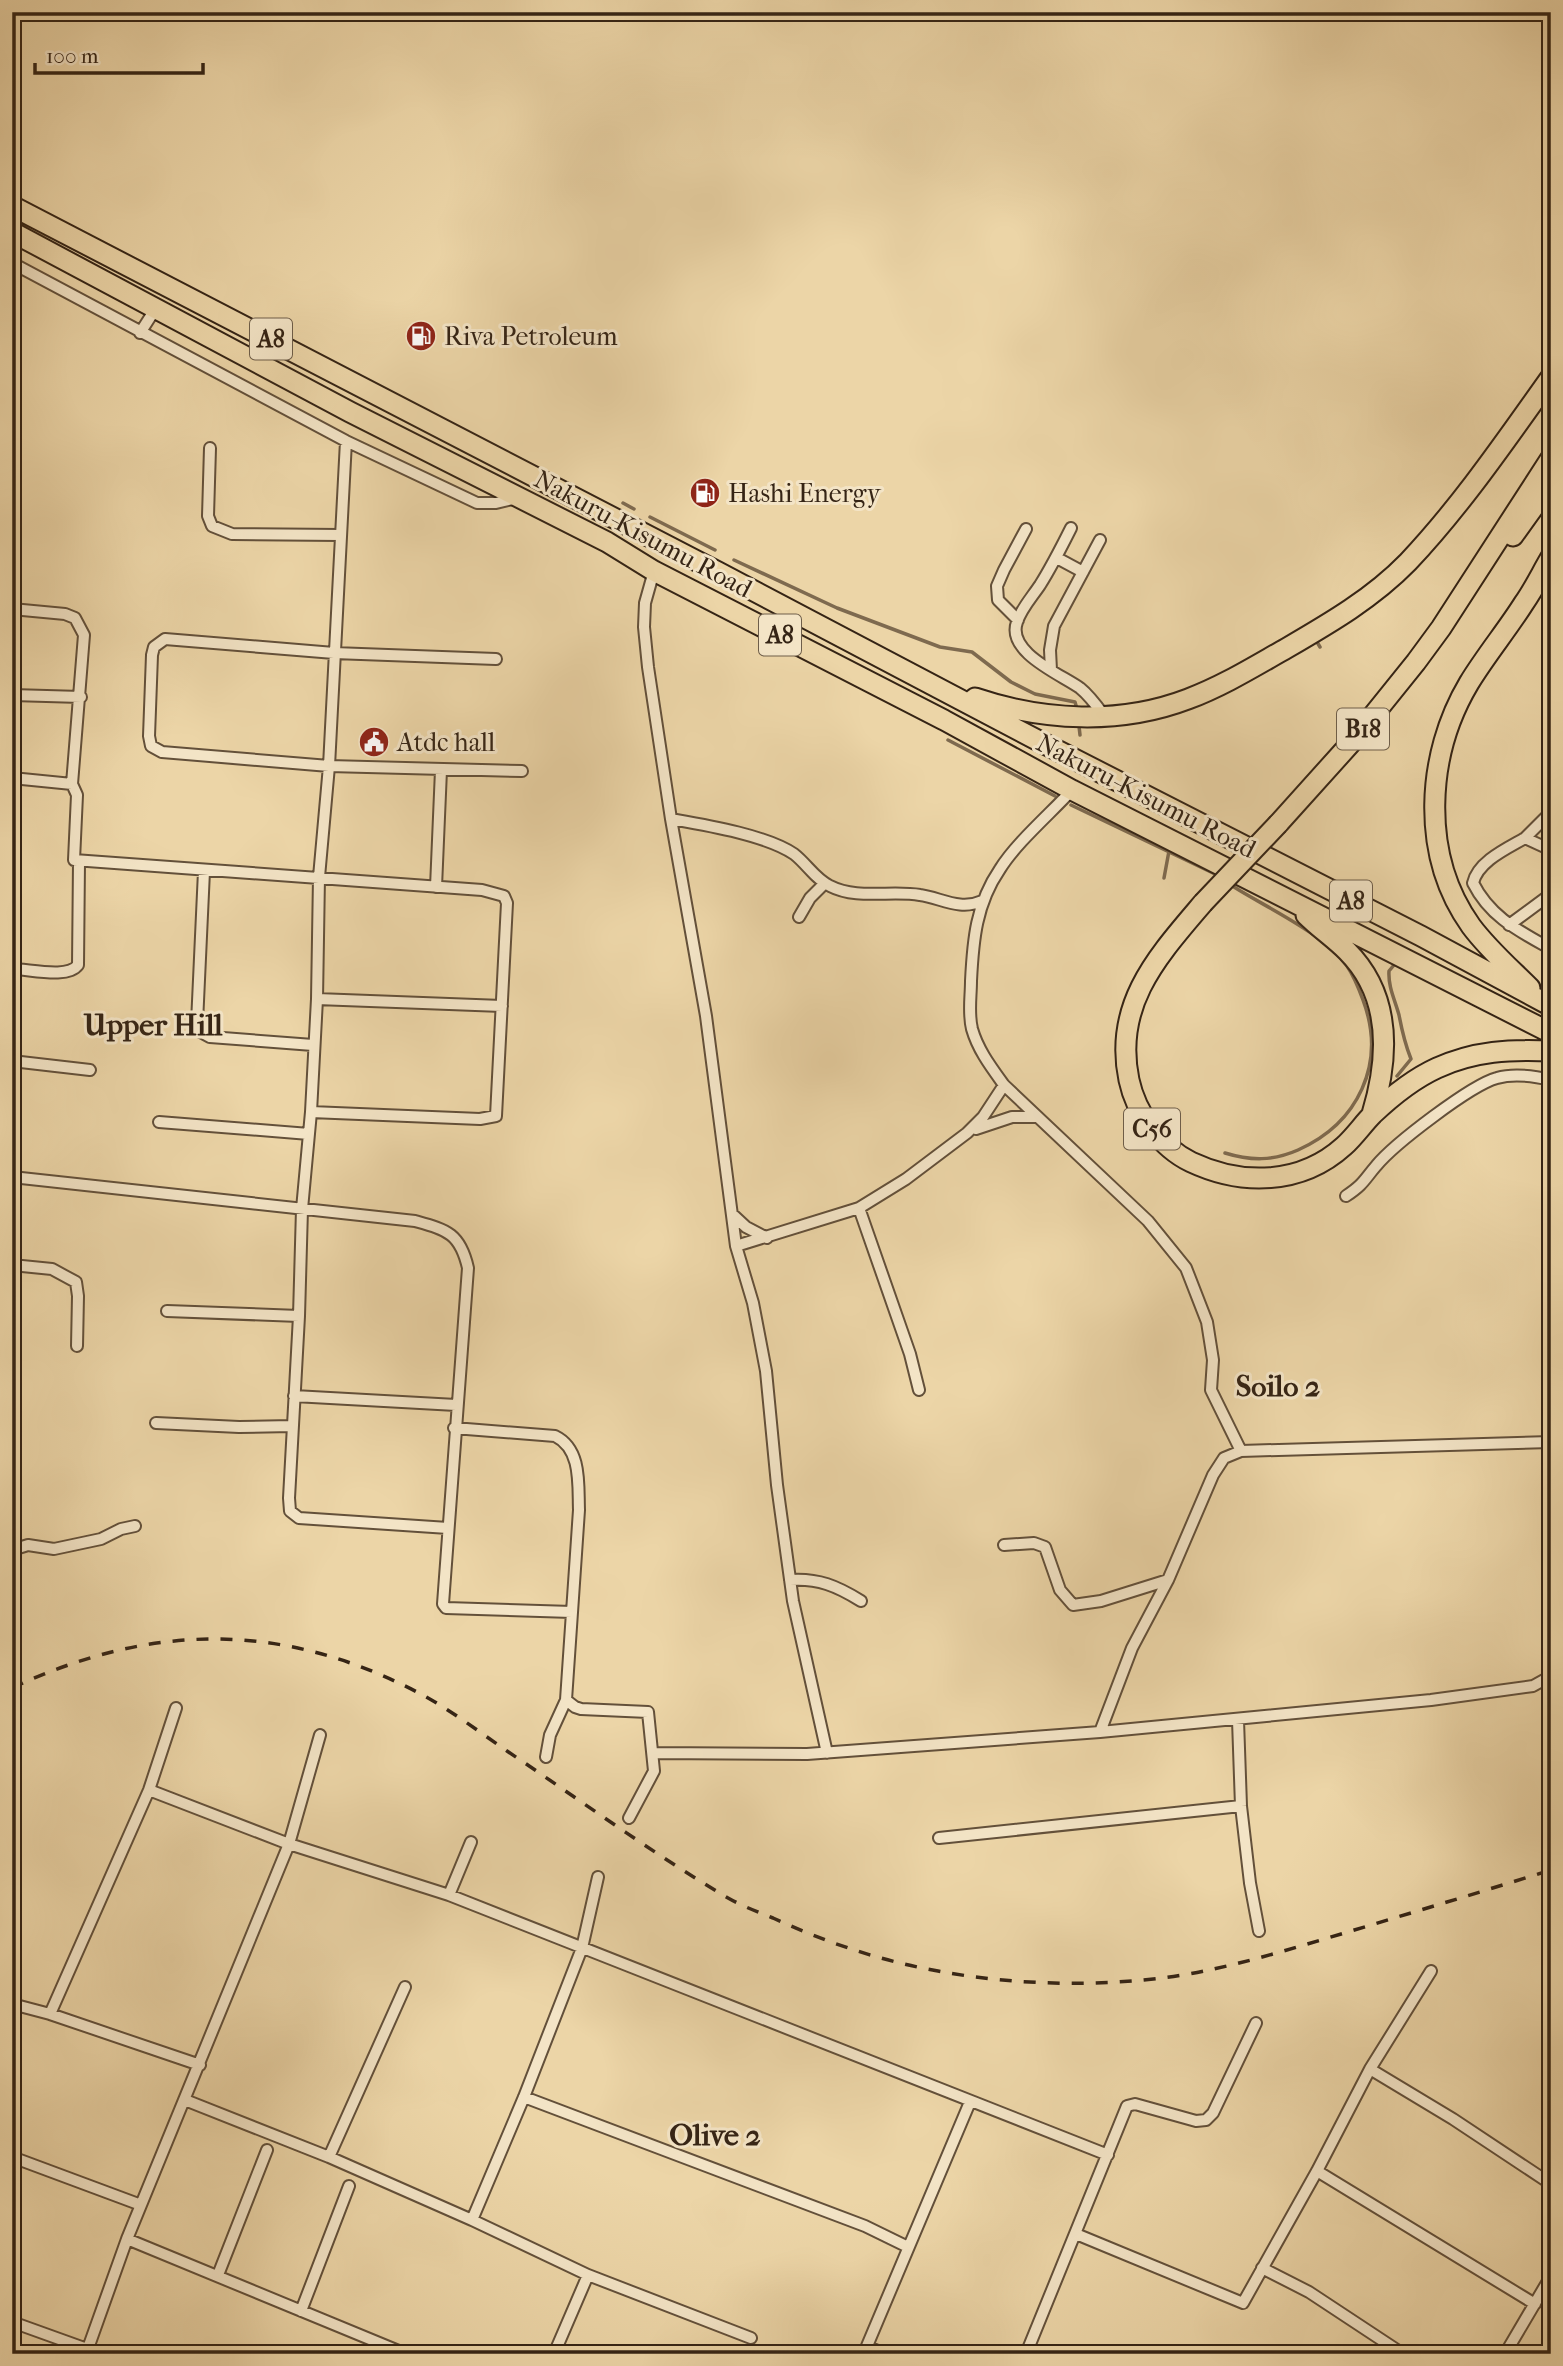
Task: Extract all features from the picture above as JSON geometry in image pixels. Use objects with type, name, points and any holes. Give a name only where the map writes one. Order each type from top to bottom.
[{"type":"highway","name":"Nakuru-Kisumu Road","points":[[12,206],[1039,741],[1421,936],[1547,1004]]},
{"type":"highway","name":"Nakuru-Kisumu Road","points":[[12,232],[517,498],[607,542],[654,570],[944,720],[1072,790],[1551,1033]]},
{"type":"highway","points":[[930,683],[982,701],[1035,713],[1105,717],[1136,714],[1210,690],[1348,611],[1376,591],[1408,562],[1442,522],[1551,377]]},
{"type":"highway","name":"B18","points":[[1203,902],[1350,744],[1441,628],[1550,459]]},
{"type":"highway","name":"B18","points":[[1441,628],[1533,511],[1551,483]]},
{"type":"highway","points":[[1547,1004],[1487,945],[1461,909],[1444,866],[1437,838],[1434,802],[1443,739],[1455,711],[1469,683],[1525,603],[1551,557]]},
{"type":"highway","name":"C56","points":[[1203,902],[1149,970],[1140,986],[1128,1025],[1125,1053],[1129,1081],[1135,1099],[1150,1126],[1186,1160],[1204,1168],[1245,1178],[1273,1178],[1303,1171],[1318,1164],[1343,1147],[1372,1115]]},
{"type":"highway","points":[[1293,902],[1347,951],[1377,999],[1382,1014],[1385,1047],[1380,1088],[1372,1115]]},
{"type":"highway","points":[[1372,1115],[1402,1088],[1454,1061],[1491,1051],[1551,1051]]},
{"type":"street","points":[[12,263],[346,441],[477,503],[496,503],[517,498]]},
{"type":"street","points":[[140,332],[156,308]]},
{"type":"street","points":[[346,441],[329,766],[319,877],[317,999],[302,1209],[290,1511],[299,1518],[448,1528]]},
{"type":"street","points":[[210,448],[208,516],[212,526],[232,534],[340,535]]},
{"type":"street","points":[[1071,527],[1057,558],[1018,620],[1016,635],[1020,646],[1033,658],[1092,698],[1105,717]]},
{"type":"street","points":[[1018,620],[998,600],[997,586],[1026,529]]},
{"type":"street","points":[[1051,670],[1050,650],[1054,626],[1100,540]]},
{"type":"street","points":[[1057,558],[1083,572]]},
{"type":"street","points":[[654,570],[645,603],[644,627],[671,820],[706,1016],[736,1246],[754,1303],[766,1371],[790,1580],[827,1753]]},
{"type":"street","points":[[12,609],[65,614],[75,618],[81,626],[85,642],[72,784],[77,795],[74,860],[487,890],[504,896],[507,903],[497,1113],[494,1118],[311,1112]]},
{"type":"street","points":[[496,659],[334,653],[172,638],[158,643],[152,655],[149,736],[151,746],[155,750],[329,766],[522,771]]},
{"type":"street","points":[[12,695],[81,697]]},
{"type":"street","points":[[436,887],[441,770]]},
{"type":"street","points":[[12,778],[72,784]]},
{"type":"street","points":[[1072,790],[1002,865],[982,901],[975,931],[969,1009],[972,1027],[987,1062],[1004,1085],[1148,1221],[1186,1268],[1207,1322],[1213,1360],[1211,1390],[1241,1451]]},
{"type":"street","points":[[1551,812],[1525,838],[1497,854],[1474,878],[1473,883],[1494,914],[1551,949]]},
{"type":"street","points":[[671,820],[741,834],[779,847],[794,854],[825,883],[846,891],[870,894],[902,892],[963,905],[982,901]]},
{"type":"street","points":[[1525,838],[1551,850]]},
{"type":"street","points":[[12,970],[56,973],[69,972],[78,965],[79,862]]},
{"type":"street","points":[[204,871],[197,1023],[199,1031],[209,1037],[313,1045]]},
{"type":"street","points":[[799,917],[810,898],[825,883]]},
{"type":"street","points":[[1509,925],[1551,894]]},
{"type":"street","points":[[317,999],[502,1006]]},
{"type":"street","points":[[12,1060],[90,1070]]},
{"type":"street","points":[[1346,1196],[1369,1178],[1375,1167],[1401,1142],[1485,1082],[1515,1076],[1551,1080]]},
{"type":"street","points":[[736,1246],[859,1208],[906,1179],[967,1133],[984,1117],[1004,1085]]},
{"type":"street","points":[[967,1133],[1012,1117],[1038,1117]]},
{"type":"street","points":[[159,1122],[309,1134]]},
{"type":"street","points":[[12,1177],[415,1221],[444,1229],[460,1243],[468,1268],[454,1428],[444,1607],[572,1612]]},
{"type":"street","points":[[859,1208],[906,1341],[919,1390]]},
{"type":"street","points":[[731,1213],[746,1227],[767,1238]]},
{"type":"street","points":[[12,1265],[52,1269],[76,1282],[77,1346]]},
{"type":"street","points":[[167,1311],[299,1316]]},
{"type":"street","points":[[294,1396],[456,1405]]},
{"type":"street","points":[[156,1423],[239,1427],[292,1426]]},
{"type":"street","points":[[454,1428],[555,1436],[563,1440],[573,1452],[579,1510],[566,1700],[550,1735],[546,1757]]},
{"type":"street","points":[[1100,1732],[1132,1648],[1168,1580],[1213,1475],[1224,1458],[1241,1451],[1551,1442]]},
{"type":"street","points":[[12,1550],[28,1545],[54,1549],[101,1539],[121,1529],[135,1526]]},
{"type":"street","points":[[1004,1545],[1034,1542],[1045,1548],[1060,1590],[1073,1605],[1101,1601],[1168,1580]]},
{"type":"street","points":[[790,1580],[814,1579],[861,1601]]},
{"type":"street","points":[[653,1753],[827,1753],[1100,1732],[1431,1700],[1533,1686],[1551,1676]]},
{"type":"street","points":[[566,1700],[581,1709],[648,1712],[653,1753],[652,1776],[629,1818]]},
{"type":"street","points":[[50,2014],[149,1790],[176,1708]]},
{"type":"street","points":[[1238,1720],[1241,1806],[1259,1931]]},
{"type":"street","points":[[87,2351],[127,2239],[289,1844],[320,1735]]},
{"type":"street","points":[[149,1790],[289,1844],[449,1895],[1108,2155]]},
{"type":"street","points":[[939,1838],[1241,1806]]},
{"type":"street","points":[[449,1895],[471,1842]]},
{"type":"street","points":[[472,2220],[582,1948],[598,1877]]},
{"type":"street","points":[[1076,2234],[1243,2303],[1370,2069],[1431,1971]]},
{"type":"street","points":[[329,2157],[405,1987]]},
{"type":"street","points":[[12,2004],[50,2014],[200,2065]]},
{"type":"street","points":[[1026,2354],[1127,2106],[1135,2104],[1196,2121],[1206,2120],[1213,2113],[1256,2023]]},
{"type":"street","points":[[1370,2069],[1453,2119],[1551,2184]]},
{"type":"street","points":[[524,2097],[864,2225],[908,2247]]},
{"type":"street","points":[[185,2100],[329,2157],[588,2275],[751,2338]]},
{"type":"street","points":[[884,2354],[866,2350],[971,2102]]},
{"type":"street","points":[[218,2275],[267,2150]]},
{"type":"street","points":[[12,2157],[141,2205]]},
{"type":"street","points":[[1317,2171],[1535,2304]]},
{"type":"street","points":[[301,2311],[349,2186]]},
{"type":"street","points":[[127,2239],[406,2354]]},
{"type":"street","points":[[1262,2268],[1309,2292],[1403,2354]]},
{"type":"street","points":[[554,2354],[588,2275]]},
{"type":"street","points":[[1505,2354],[1551,2276]]},
{"type":"street","points":[[12,2322],[101,2354]]},
{"type":"waterway","points":[[623,503],[634,509]]},
{"type":"waterway","points":[[650,517],[715,550]]},
{"type":"waterway","points":[[734,560],[837,608],[940,647],[972,652],[1011,682],[1035,694],[1075,702],[1077,709]]},
{"type":"waterway","points":[[1544,595],[1551,596]]},
{"type":"waterway","points":[[1317,642],[1320,647]]},
{"type":"waterway","points":[[1079,726],[1080,735]]},
{"type":"waterway","points":[[948,740],[1055,796]]},
{"type":"waterway","points":[[1071,805],[1213,873]]},
{"type":"waterway","points":[[1164,878],[1169,851]]},
{"type":"waterway","points":[[1225,1153],[1271,1158],[1289,1154],[1319,1138],[1337,1124],[1362,1089],[1369,1068],[1371,1047],[1370,1024],[1363,1000],[1354,978],[1337,954],[1295,922],[1234,887]]},
{"type":"waterway","points":[[1394,965],[1389,971],[1390,983],[1411,1059],[1397,1076]]},
{"type":"railway","points":[[12,1688],[64,1667],[115,1651],[165,1642],[215,1639],[265,1642],[315,1652],[366,1669],[429,1698],[644,1845],[739,1904],[854,1950],[917,1967],[970,1976],[1074,1983],[1177,1976],[1251,1960],[1551,1870]]},
{"type":"place","name":"Riva Petroleum","points":[[421,336]]},
{"type":"place","name":"Hashi Energy","points":[[705,493]]},
{"type":"place","name":"Atdc hall","points":[[374,742]]},
{"type":"district","name":"Upper Hill","points":[[153,1025]]},
{"type":"district","name":"Soilo 2","points":[[1278,1386]]},
{"type":"district","name":"Olive 2","points":[[715,2135]]}]
